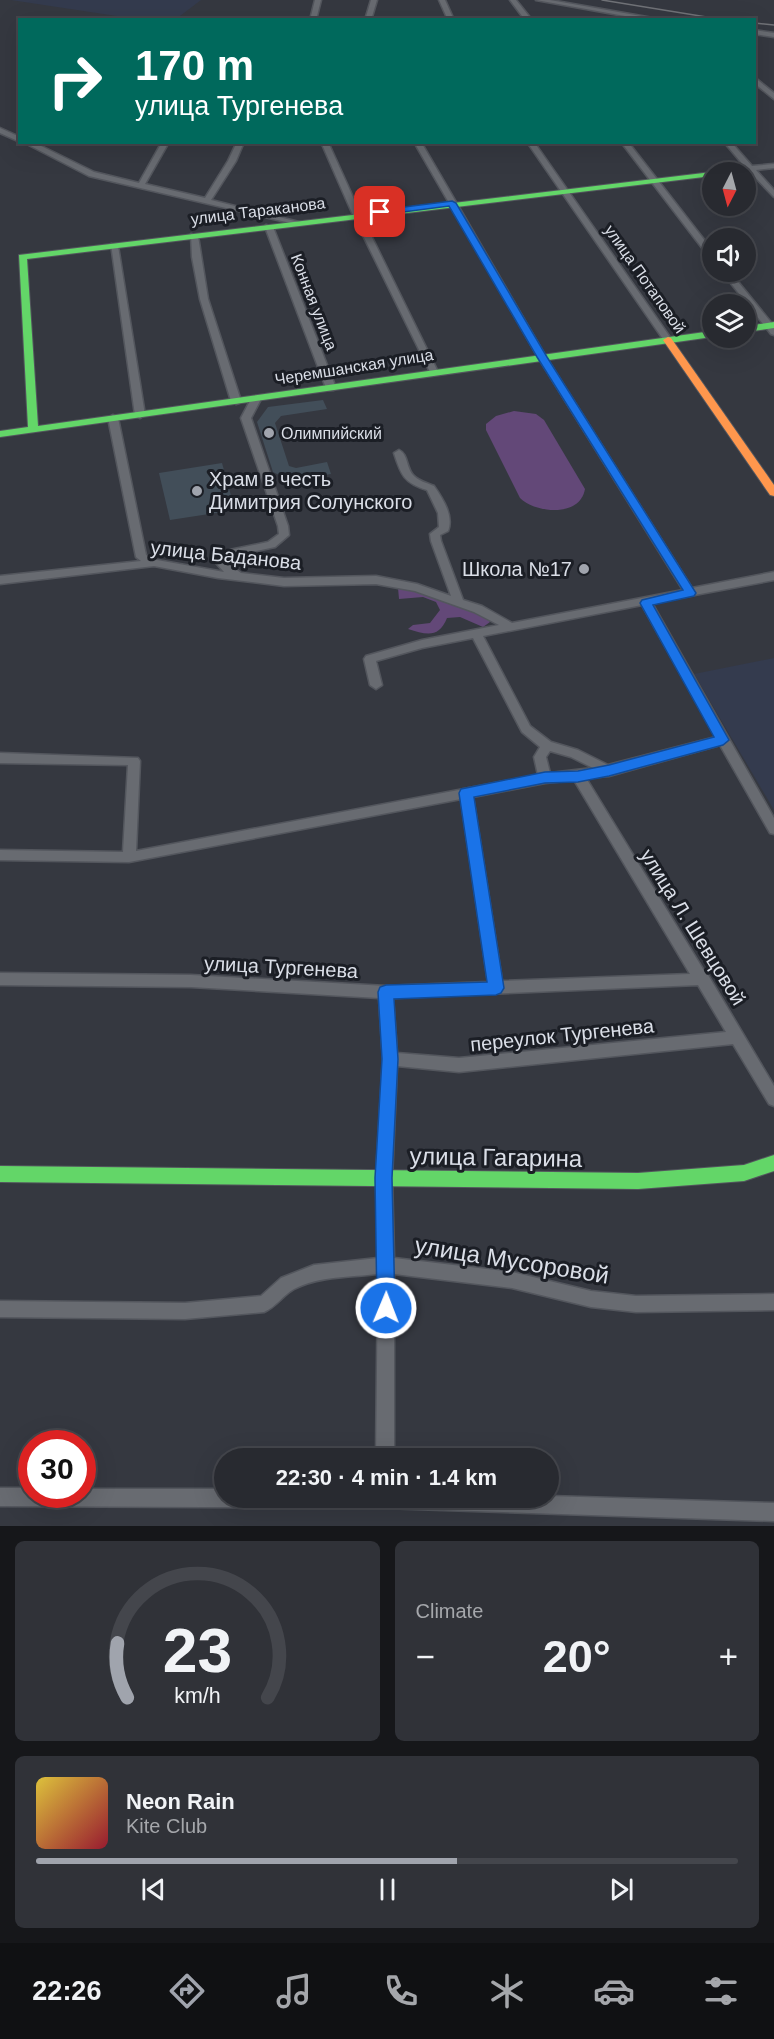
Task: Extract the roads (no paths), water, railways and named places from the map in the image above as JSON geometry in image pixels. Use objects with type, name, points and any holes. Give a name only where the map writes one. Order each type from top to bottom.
[{"type":"main road","name":"улица Тараканова","points":[[33,430],[22,257],[452,203],[565,193],[702,175]]},
{"type":"main road","points":[[756,328],[772,327]]},
{"type":"main road","name":"Черемшанская улица","points":[[0,434],[702,335]]},
{"type":"main road","name":"улица Потаповой","points":[[668,340],[774,493]]},
{"type":"main road","name":"улица Гагарина","points":[[0,1174],[638,1181],[744,1173],[774,1163]]},
{"type":"street","points":[[314,18],[318,0]]},
{"type":"street","points":[[369,18],[374,0]]},
{"type":"street","points":[[442,0],[450,18]]},
{"type":"street","points":[[513,0],[526,18]]},
{"type":"street","points":[[539,0],[648,18]]},
{"type":"street","points":[[609,12],[614,18]]},
{"type":"street","points":[[756,32],[774,35]]},
{"type":"street","points":[[756,81],[774,97]]},
{"type":"street","points":[[0,130],[18,139]]},
{"type":"street","points":[[30,144],[93,174],[299,223]]},
{"type":"street","points":[[141,185],[165,144]]},
{"type":"street","points":[[207,201],[232,161],[239,144]]},
{"type":"street","points":[[325,144],[434,372]]},
{"type":"street","points":[[418,144],[542,357],[690,593]]},
{"type":"street","name":"улица Потаповой","points":[[531,144],[668,340]]},
{"type":"street","points":[[625,144],[702,242]]},
{"type":"street","points":[[729,144],[745,162]]},
{"type":"street","points":[[756,168],[774,166]]},
{"type":"street","points":[[756,175],[774,195]]},
{"type":"street","name":"Конная улица","points":[[269,227],[331,388]]},
{"type":"street","points":[[194,236],[196,272],[205,309],[236,401]]},
{"type":"street","points":[[114,246],[140,415]]},
{"type":"street","points":[[734,282],[772,327]]},
{"type":"street","points":[[246,576],[231,572],[221,563],[229,553],[271,545],[284,535],[283,526],[246,418],[256,399]]},
{"type":"street","points":[[113,418],[141,557],[154,562]]},
{"type":"street","points":[[399,453],[408,478],[413,483],[431,488],[437,499],[446,523],[444,529],[435,534],[436,541],[458,601]]},
{"type":"street","name":"улица Баданова","points":[[0,580],[154,562],[168,563],[210,574],[246,576],[284,582],[376,580],[417,588],[458,601],[511,627]]},
{"type":"street","points":[[376,686],[370,659],[410,646],[646,603],[774,576]]},
{"type":"street","points":[[646,603],[774,829]]},
{"type":"street","points":[[477,634],[526,729],[547,746],[574,753],[609,771]]},
{"type":"street","points":[[0,855],[129,857],[545,778],[609,771],[723,740]]},
{"type":"street","points":[[545,778],[540,757],[547,746]]},
{"type":"street","points":[[0,758],[134,761],[129,857]]},
{"type":"street","name":"улица Л. Шевцовой","points":[[578,776],[774,1099]]},
{"type":"street","points":[[466,793],[496,988]]},
{"type":"street","name":"улица Тургенева","points":[[0,979],[191,981],[386,992],[703,979]]},
{"type":"street","points":[[385,1448],[387,1265],[384,1178],[390,1059],[386,992]]},
{"type":"street","name":"переулок Тургенева","points":[[390,1059],[459,1065],[738,1037]]},
{"type":"street","name":"улица Мусоровой","points":[[0,1309],[185,1311],[264,1304],[287,1284],[314,1273],[387,1265],[501,1279],[591,1299],[636,1304],[774,1302]]},
{"type":"street","points":[[0,1497],[214,1498]]},
{"type":"street","points":[[559,1504],[774,1512]]},
{"type":"railway","points":[[602,0],[713,18]]},
{"type":"railway","points":[[756,23],[774,25]]},
{"type":"place","name":"Олимпийский","points":[[269,433]]},
{"type":"place","name":"Храм в честь Димитрия Солунского","points":[[197,491]]},
{"type":"place","name":"Школа №17","points":[[584,569]]}]
